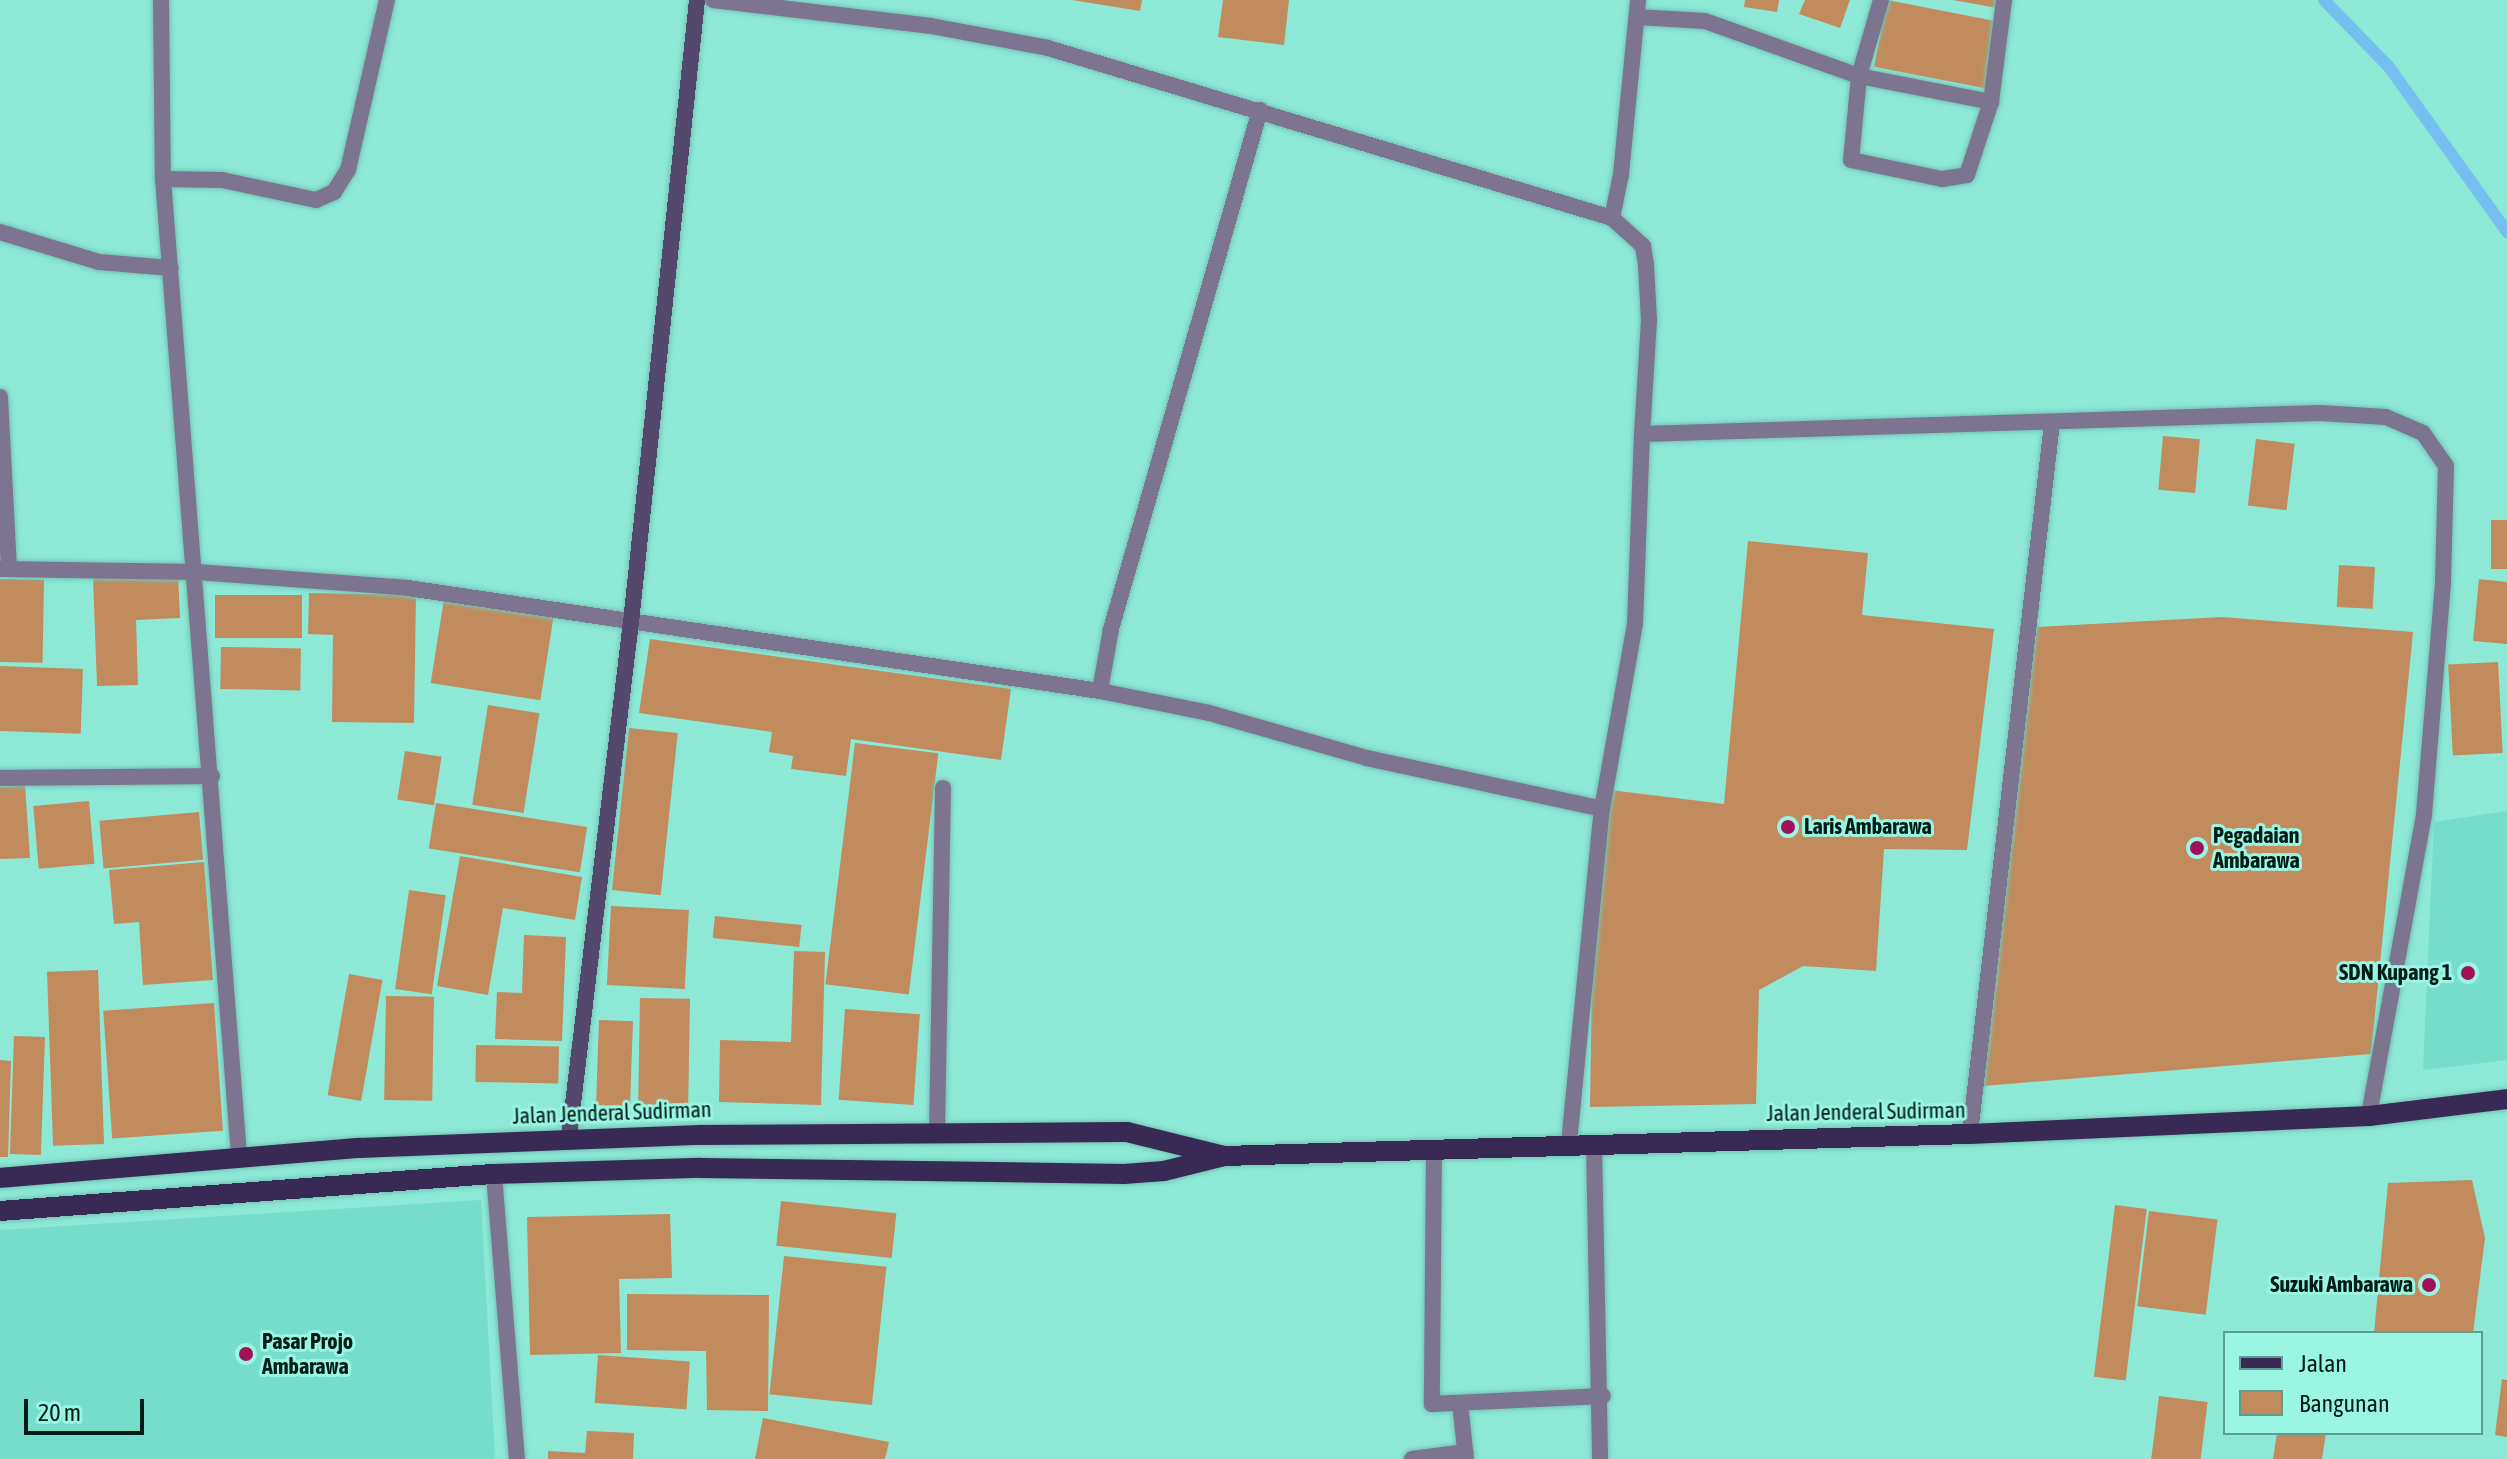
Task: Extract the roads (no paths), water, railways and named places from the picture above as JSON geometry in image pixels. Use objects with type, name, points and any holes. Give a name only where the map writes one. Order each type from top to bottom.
[{"type":"main road","name":"Jalan Jenderal Sudirman","points":[[0,1211],[494,1174],[701,1168],[1124,1174],[1164,1171],[1224,1156],[1569,1143],[1970,1134],[2369,1116],[2507,1099]]},
{"type":"main road","name":"Jalan Jenderal Sudirman","points":[[0,1178],[239,1156],[569,1137],[1127,1132],[1224,1156]]},
{"type":"street","points":[[161,0],[163,179],[197,572],[239,1156]]},
{"type":"street","points":[[163,179],[222,180],[316,200],[334,192],[348,170],[387,0]]},
{"type":"street","points":[[569,1137],[631,622],[697,0]]},
{"type":"street","points":[[713,0],[989,36],[1048,48],[1612,218],[1643,246],[1649,320],[1635,624],[1602,809],[1569,1143]]},
{"type":"street","points":[[1881,0],[1859,76],[1851,160],[1942,179],[1967,175],[1991,102],[2004,0]]},
{"type":"street","points":[[1612,218],[1637,8],[1705,21],[1859,76],[1991,102]]},
{"type":"street","points":[[1100,691],[1111,629],[1260,110]]},
{"type":"street","points":[[0,232],[99,262],[171,268]]},
{"type":"street","points":[[0,397],[4,569],[197,572],[408,588],[1100,691],[1209,713],[1367,758],[1602,809]]},
{"type":"street","points":[[1642,434],[2320,413],[2386,417],[2423,433],[2446,466],[2443,583],[2424,815],[2369,1116]]},
{"type":"street","points":[[1970,1134],[2052,423]]},
{"type":"street","points":[[0,778],[212,776]]},
{"type":"street","points":[[937,1132],[943,788]]},
{"type":"street","points":[[1594,1143],[1603,1396],[1600,1459]]},
{"type":"street","points":[[1434,1150],[1432,1404],[1603,1396]]},
{"type":"street","points":[[494,1174],[517,1459]]},
{"type":"street","points":[[1412,1459],[1466,1456],[1460,1403]]},
{"type":"waterway","points":[[2324,0],[2389,67],[2507,232]]},
{"type":"place","name":"Laris Ambarawa","points":[[1788,827]]},
{"type":"place","name":"Pegadaian Ambarawa","points":[[2197,848]]},
{"type":"place","name":"SDN Kupang 1","points":[[2468,973]]},
{"type":"place","name":"Suzuki Ambarawa","points":[[2429,1285]]},
{"type":"place","name":"Pasar Projo Ambarawa","points":[[246,1354]]}]
